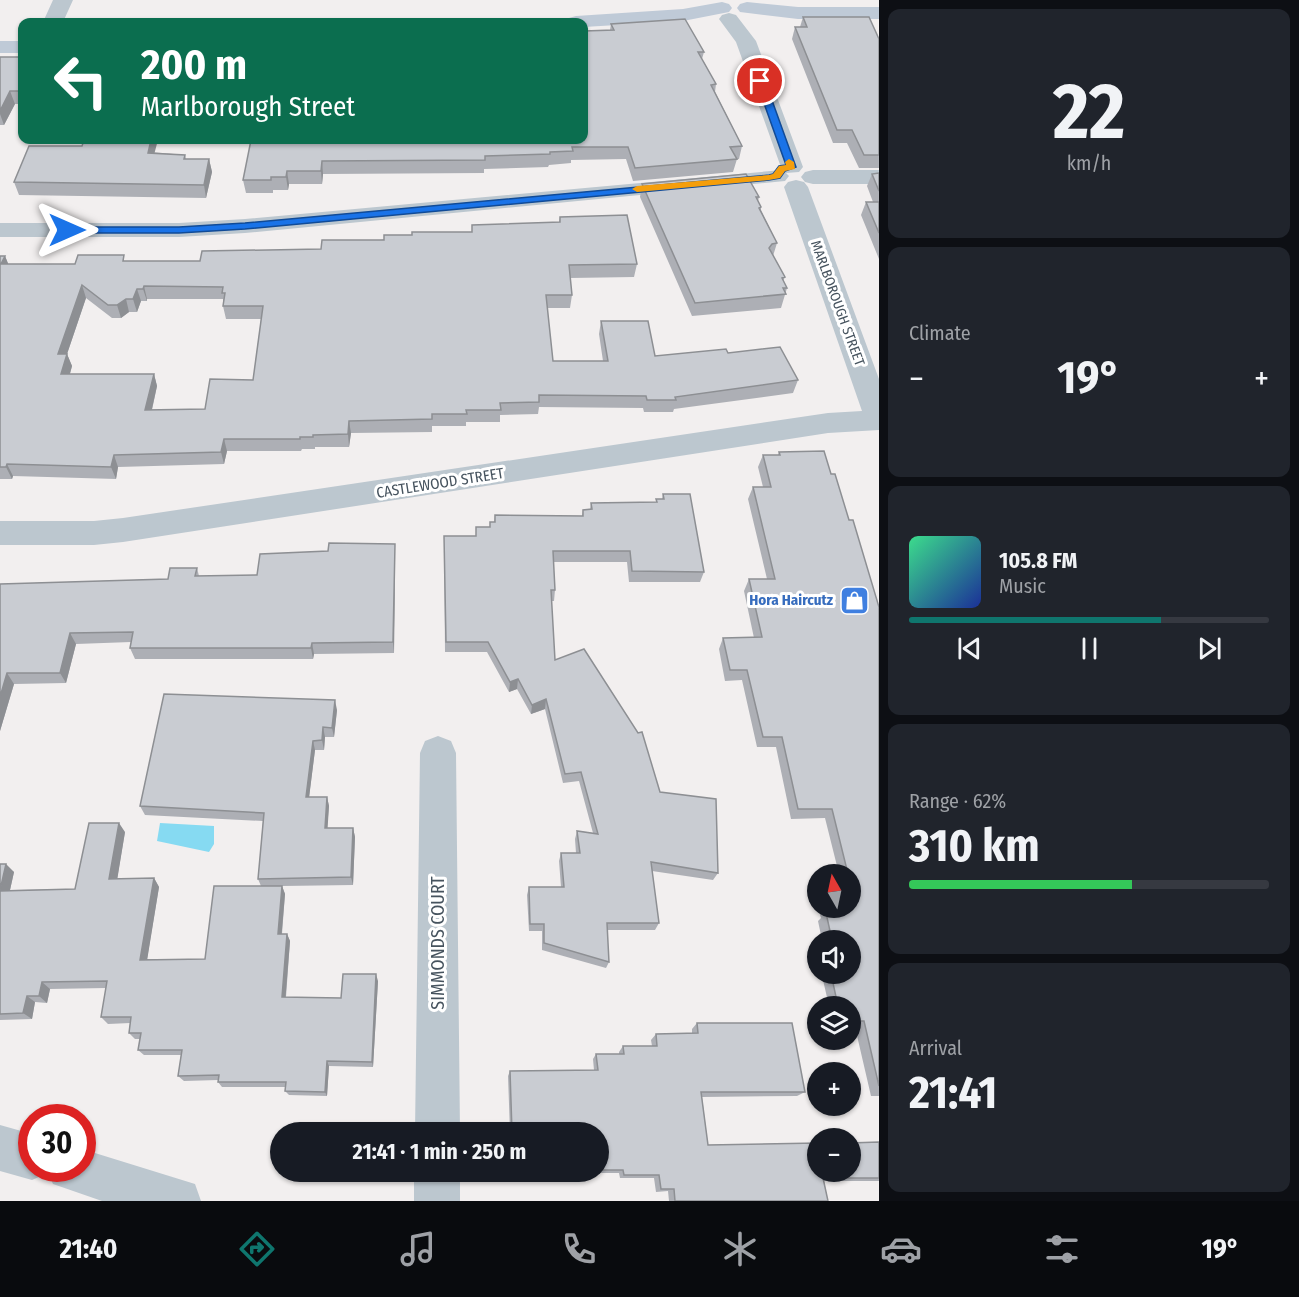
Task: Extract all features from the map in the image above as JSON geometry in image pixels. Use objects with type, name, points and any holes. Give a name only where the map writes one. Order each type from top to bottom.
[{"type":"street","points":[[55,18],[63,0]]},
{"type":"street","points":[[588,21],[735,10],[879,13]]},
{"type":"street","name":"MARLBOROUGH STREET","points":[[735,10],[879,419]]},
{"type":"street","points":[[0,47],[18,47]]},
{"type":"street","points":[[0,230],[179,230],[794,177],[879,177]]},
{"type":"street","name":"CASTLEWOOD STREET","points":[[0,533],[123,531],[828,423],[879,419]]},
{"type":"street","name":"SIMMONDS COURT","points":[[438,753],[438,1122]]},
{"type":"street","points":[[0,1148],[18,1153]]},
{"type":"street","points":[[96,1176],[178,1201]]},
{"type":"street","points":[[437,1182],[437,1201]]},
{"type":"water","points":[[160,823],[214,826],[214,844],[209,852],[157,841]]},
{"type":"building","points":[[803,17],[869,17],[879,39],[879,155],[864,155],[852,130],[837,130],[795,27],[807,27]]},
{"type":"building","points":[[685,19],[704,52],[698,52],[716,84],[711,85],[742,146],[730,147],[737,159],[635,168],[628,147],[572,147],[573,151],[485,156],[485,160],[322,161],[321,171],[287,171],[286,177],[271,177],[271,180],[243,180],[250,144],[588,144],[588,31],[614,30],[611,24]]},
{"type":"building","points":[[0,57],[18,57],[18,91],[10,91],[0,111]]},
{"type":"building","points":[[83,144],[150,144],[148,153],[185,155],[184,159],[209,159],[204,185],[14,182],[29,146],[82,146]]},
{"type":"building","points":[[879,173],[879,191],[872,174]]},
{"type":"building","points":[[746,174],[759,197],[756,197],[761,207],[759,208],[777,243],[772,244],[769,248],[785,277],[782,278],[787,288],[783,288],[786,294],[695,303],[642,184]]},
{"type":"building","points":[[866,202],[879,202],[879,233]]},
{"type":"building","points":[[627,215],[637,264],[569,265],[572,295],[546,295],[553,361],[608,361],[601,321],[648,321],[655,356],[726,349],[728,353],[780,347],[798,380],[675,397],[676,400],[647,400],[646,396],[539,395],[539,402],[500,403],[501,410],[466,410],[467,414],[432,414],[432,419],[349,421],[348,434],[313,435],[313,437],[300,437],[300,439],[224,439],[221,452],[114,455],[111,467],[7,464],[6,467],[0,467],[0,256],[5,256],[1,264],[75,264],[78,255],[124,255],[123,261],[200,261],[202,251],[321,249],[322,240],[384,240],[384,235],[412,235],[412,232],[472,232],[472,225],[560,222],[560,217]],"holes":[[[82,285],[108,305],[117,305],[126,299],[133,299],[137,289],[143,289],[144,286],[223,287],[222,293],[225,293],[223,306],[263,306],[253,380],[210,379],[205,409],[145,410],[154,374],[61,374],[67,354],[58,354]]]},
{"type":"building","points":[[824,451],[831,474],[835,474],[849,520],[853,520],[879,607],[879,1086],[864,1021],[861,1021],[861,996],[836,996],[833,984],[861,984],[861,930],[830,930],[827,918],[861,918],[861,864],[846,864],[832,809],[798,809],[782,737],[763,737],[747,670],[730,670],[723,638],[762,637],[749,579],[775,579],[753,487],[771,487],[763,455],[780,455],[779,452]]},
{"type":"building","points":[[663,494],[690,494],[704,572],[632,571],[630,551],[553,551],[555,590],[551,590],[555,660],[584,649],[638,733],[642,732],[660,792],[716,799],[718,873],[651,862],[659,923],[607,923],[609,962],[544,943],[544,924],[530,924],[529,887],[564,887],[561,853],[580,853],[577,831],[598,834],[581,772],[565,774],[546,699],[532,705],[518,679],[510,682],[488,642],[446,642],[444,536],[476,536],[476,527],[490,527],[490,522],[495,522],[495,515],[583,516],[583,510],[592,509],[591,503],[657,502],[656,499],[664,499]]},
{"type":"building","points":[[329,543],[395,544],[393,642],[312,643],[311,648],[130,648],[133,632],[70,633],[60,673],[7,673],[0,697],[0,584],[168,579],[170,568],[197,568],[195,576],[257,575],[260,554],[328,551]]},
{"type":"building","points":[[164,694],[335,700],[332,728],[323,727],[322,740],[313,741],[306,797],[327,797],[325,828],[353,828],[351,877],[258,879],[264,813],[140,806]]},
{"type":"building","points":[[89,823],[119,823],[109,879],[154,878],[140,960],[205,959],[214,886],[282,886],[278,934],[287,934],[282,997],[341,998],[343,974],[376,974],[372,1062],[327,1061],[325,1092],[285,1091],[286,1082],[218,1082],[219,1075],[178,1076],[182,1050],[138,1050],[141,1033],[129,1033],[131,1017],[101,1017],[107,981],[42,982],[39,996],[27,996],[23,1013],[0,1014],[0,891],[75,889]]},
{"type":"building","points":[[0,864],[6,864],[0,890]]},
{"type":"building","points":[[697,1023],[792,1023],[805,1092],[701,1092],[708,1145],[807,1143],[807,1182],[824,1182],[828,1201],[675,1201],[674,1189],[661,1189],[659,1175],[624,1175],[623,1170],[609,1170],[609,1122],[512,1122],[510,1071],[598,1070],[596,1054],[624,1054],[623,1046],[657,1046],[656,1034],[698,1033]]},
{"type":"building","points":[[879,1142],[879,1178],[861,1178],[861,1143]]},
{"type":"slow traffic","points":[[637,189],[769,178],[777,176],[782,168],[791,167],[789,162]]},
{"type":"place","name":"Hora Haircutz","points":[[854,600]]},
{"type":"route","points":[[67,230],[179,230],[245,226],[769,178],[777,176],[782,168],[791,167],[760,81]]}]
